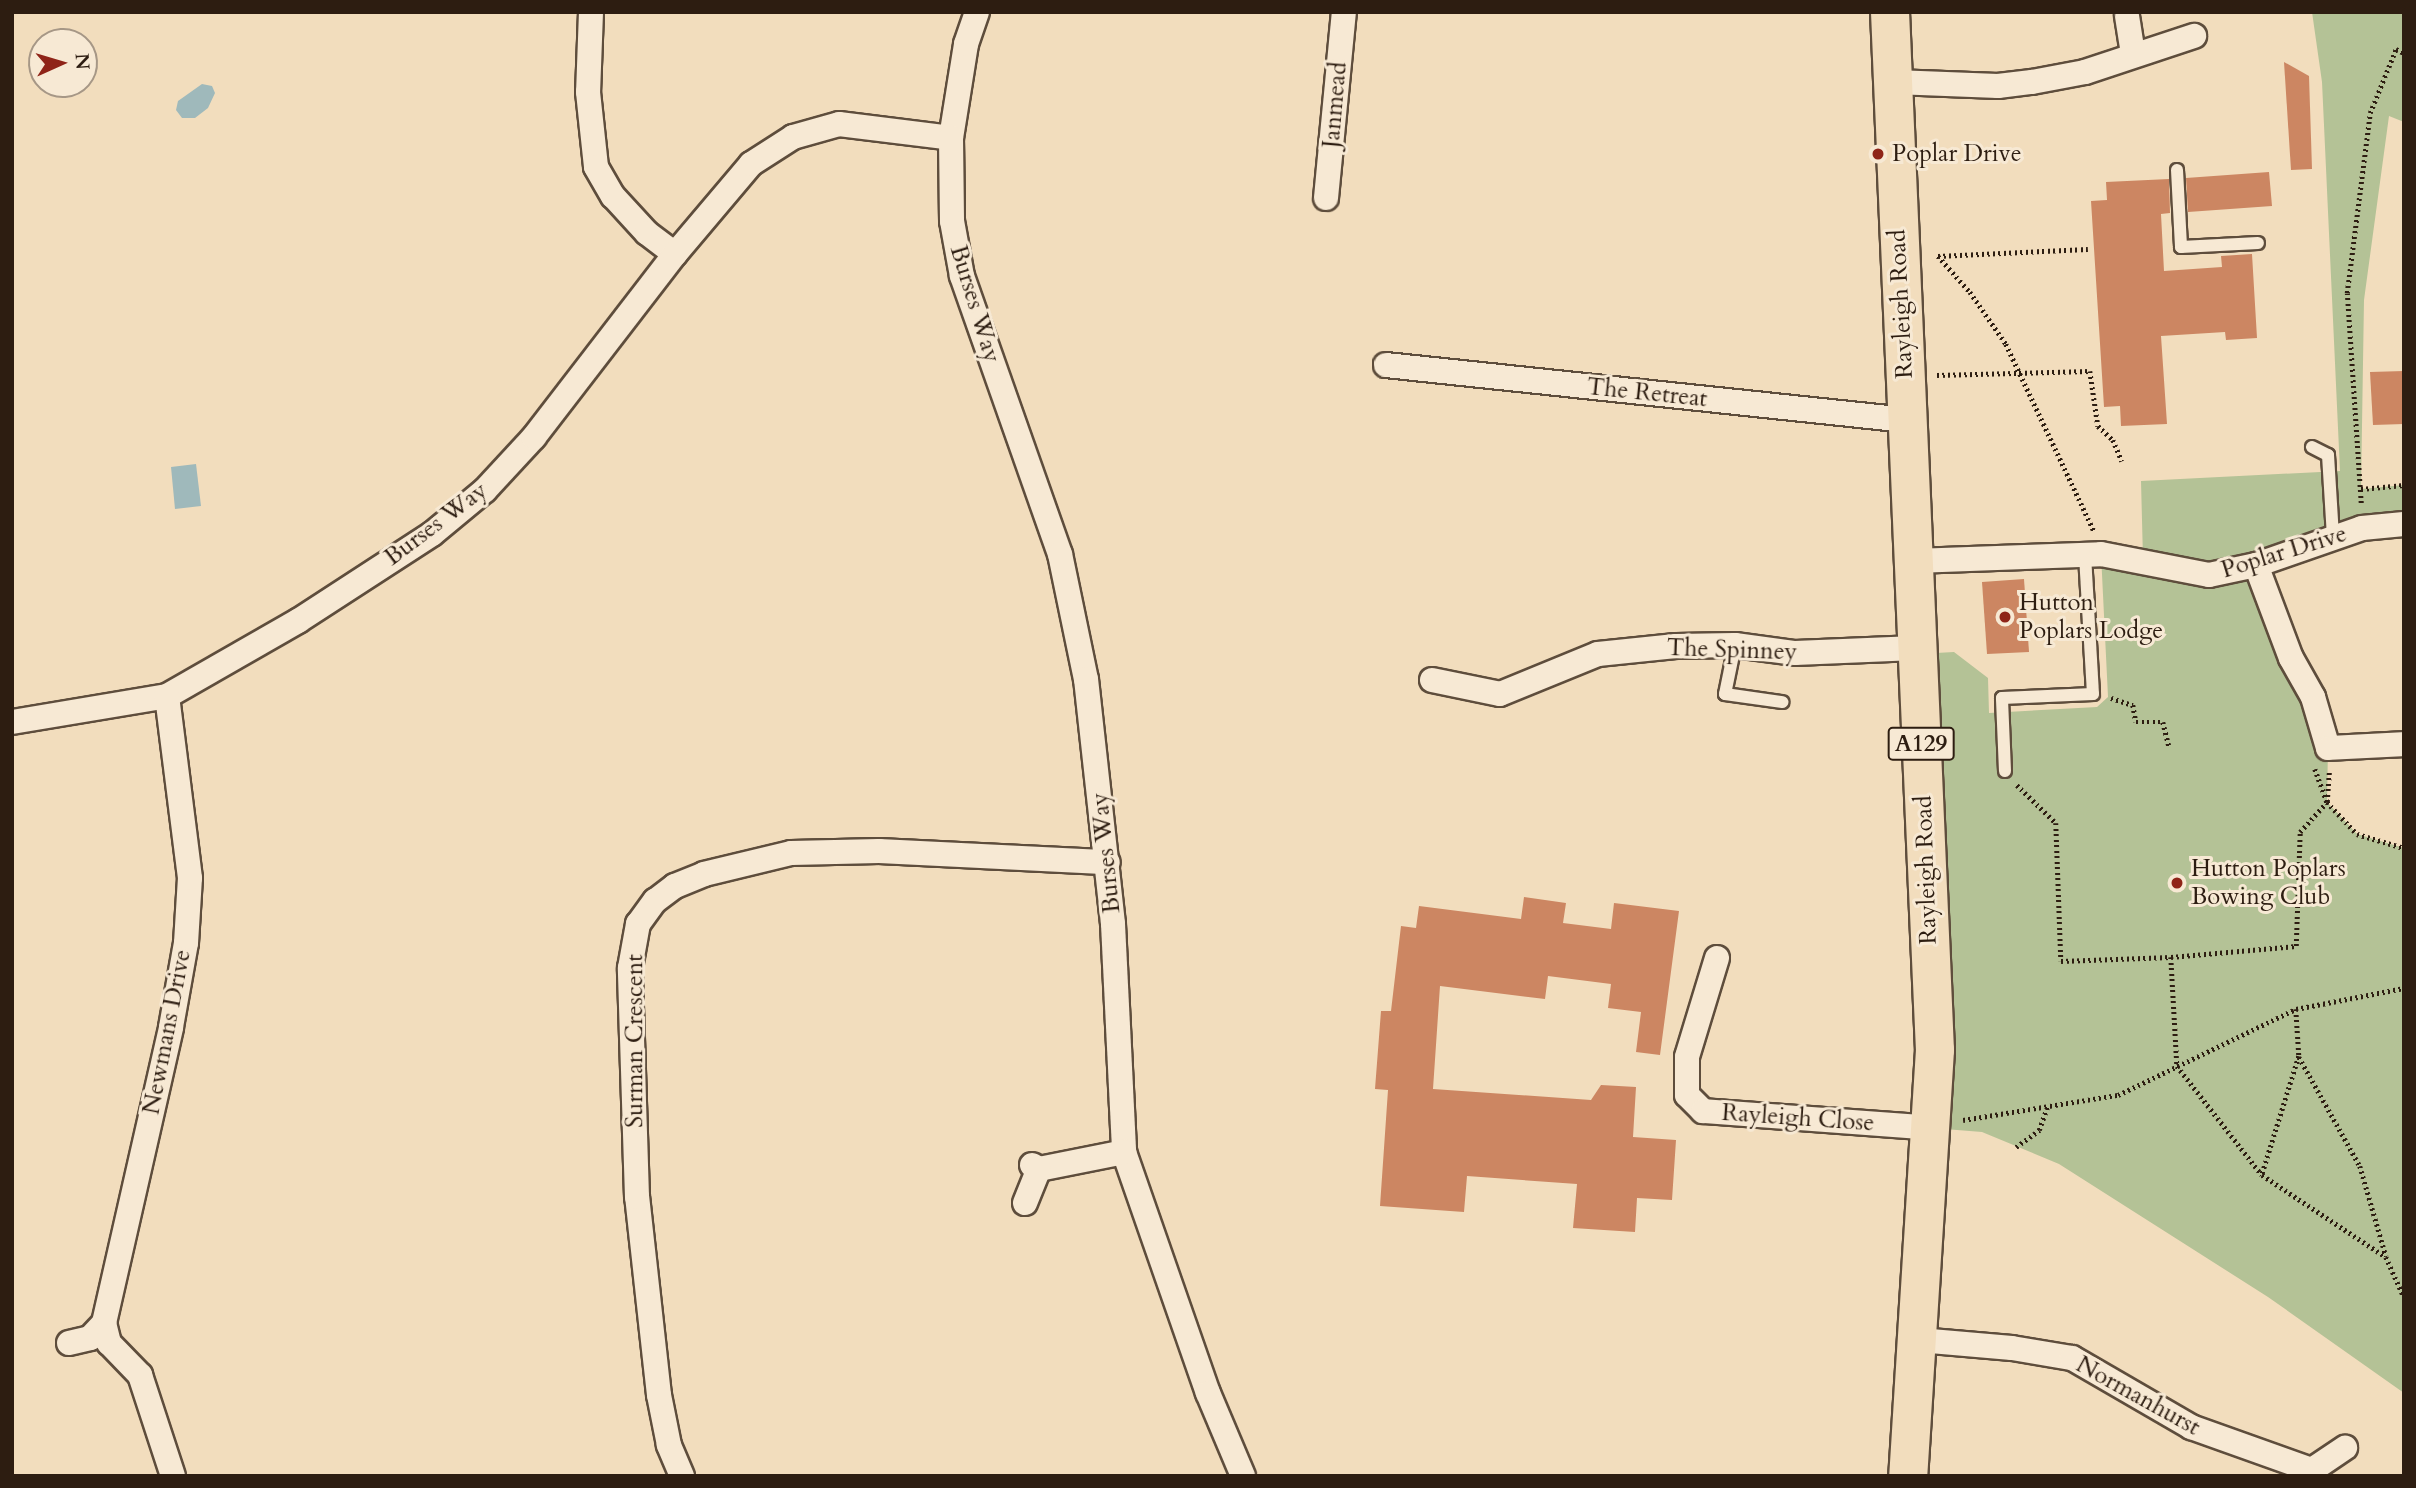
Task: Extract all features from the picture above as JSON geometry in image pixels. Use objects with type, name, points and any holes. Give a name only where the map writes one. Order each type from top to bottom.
[{"type":"main road","name":"Rayleigh Road","points":[[1890,12],[1898,258],[1935,1051],[1919,1340],[1908,1476]]},
{"type":"street","points":[[591,12],[588,92],[596,167],[630,215],[675,254]]},
{"type":"street","points":[[951,138],[976,12]]},
{"type":"street","name":"Janmead","points":[[1326,198],[1344,12]]},
{"type":"street","points":[[2127,16],[2133,54]]},
{"type":"street","points":[[1894,82],[1998,86],[2085,72],[2194,36]]},
{"type":"street","name":"Burses Way","points":[[12,722],[167,696],[298,621],[432,534],[485,490],[534,437],[675,254],[751,164],[793,137],[839,124],[951,138],[952,221],[962,276],[1060,554],[1086,678],[1108,862],[1124,1152],[1190,1343],[1243,1476]]},
{"type":"street","name":"The Retreat","points":[[1386,365],[1907,420]]},
{"type":"street","name":"Poplar Drive","points":[[1914,561],[2093,554],[2209,575],[2256,565],[2362,528],[2404,524]]},
{"type":"street","points":[[2256,565],[2291,658],[2313,697],[2328,748],[2404,744]]},
{"type":"street","name":"The Spinney","points":[[1432,680],[1500,694],[1598,654],[1735,645],[1795,653],[1916,648]]},
{"type":"street","name":"Newmans Drive","points":[[104,1323],[172,1027],[186,943],[190,878],[167,696]]},
{"type":"street","name":"Surman Crescent","points":[[682,1476],[669,1446],[659,1395],[637,1197],[630,968],[638,924],[655,901],[676,886],[704,874],[791,853],[879,852],[1108,862]]},
{"type":"street","name":"Rayleigh Close","points":[[1717,958],[1687,1057],[1687,1095],[1703,1111],[1931,1128]]},
{"type":"street","points":[[1025,1203],[1036,1167],[1124,1152]]},
{"type":"street","points":[[69,1343],[90,1338],[104,1323]]},
{"type":"street","points":[[104,1323],[109,1343],[140,1375],[173,1476]]},
{"type":"street","name":"Normanhurst","points":[[1919,1340],[2012,1348],[2072,1358],[2191,1427],[2313,1473],[2344,1448]]},
{"type":"lane","points":[[2177,170],[2181,247],[2258,243]]},
{"type":"lane","points":[[2312,447],[2328,455],[2333,537]]},
{"type":"lane","points":[[2005,771],[2001,698],[2093,694],[2093,554]]},
{"type":"lane","points":[[1735,645],[1725,694],[1782,702]]},
{"type":"path","points":[[2362,528],[2347,293],[2370,113],[2396,49],[2404,52]]},
{"type":"path","points":[[1898,258],[2088,249]]},
{"type":"path","points":[[1938,256],[1970,292],[2020,373],[2095,534],[2093,554]]},
{"type":"path","points":[[1904,374],[2090,371],[2098,426],[2113,440],[2122,461]]},
{"type":"path","points":[[2361,489],[2404,485]]},
{"type":"path","points":[[2093,694],[2133,705],[2136,722],[2163,722],[2169,746]]},
{"type":"path","points":[[2005,771],[2056,823],[2061,961],[2171,957],[2296,946],[2300,832],[2327,802],[2328,748]]},
{"type":"path","points":[[2327,802],[2357,834],[2404,848]]},
{"type":"path","points":[[2171,957],[2177,1066],[2262,1175],[2386,1257]]},
{"type":"path","points":[[1931,1128],[2048,1105],[2118,1095],[2296,1009],[2404,988]]},
{"type":"path","points":[[2262,1175],[2299,1056],[2296,1009]]},
{"type":"path","points":[[2299,1056],[2360,1166],[2386,1257],[2404,1297]]},
{"type":"path","points":[[2016,1147],[2039,1130],[2048,1105]]},
{"type":"green space","points":[[2312,12],[2404,12],[2404,122],[2389,116],[2364,300],[2361,489],[2404,485],[2404,524],[2257,565],[2328,748],[2327,802],[2357,834],[2404,848],[2404,1393],[2268,1297],[2059,1164],[1982,1132],[1932,1128],[1936,653],[1954,652],[1988,678],[1989,713],[2097,707],[2108,697],[2101,554],[2143,559],[2141,481],[2340,471],[2322,82]]},
{"type":"water","points":[[202,84],[212,86],[215,93],[208,108],[195,118],[182,118],[176,110],[178,101]]},
{"type":"water","points":[[196,464],[201,506],[175,509],[171,467]]},
{"type":"building","points":[[2284,62],[2309,76],[2312,169],[2291,170]]},
{"type":"building","points":[[2269,172],[2272,206],[2188,212],[2186,178]]},
{"type":"building","points":[[2169,179],[2170,213],[2161,214],[2164,271],[2222,267],[2221,256],[2252,254],[2257,338],[2226,340],[2225,332],[2161,336],[2167,424],[2121,426],[2120,406],[2104,407],[2091,201],[2107,200],[2106,182]]},
{"type":"building","points":[[2404,371],[2404,424],[2373,425],[2370,372]]},
{"type":"building","name":"Hutton Poplars Lodge","points":[[2024,579],[2029,652],[1987,654],[1982,582]]},
{"type":"building","points":[[1524,897],[1566,903],[1563,923],[1611,929],[1614,903],[1679,911],[1660,1055],[1636,1052],[1641,1012],[1608,1008],[1611,984],[1548,976],[1545,999],[1440,986],[1433,1089],[1591,1100],[1601,1085],[1636,1087],[1633,1137],[1676,1140],[1672,1200],[1637,1198],[1635,1232],[1573,1228],[1577,1184],[1467,1176],[1464,1212],[1380,1206],[1388,1090],[1375,1089],[1381,1011],[1391,1011],[1401,926],[1416,928],[1419,906],[1521,919]]},
{"type":"place","name":"Poplar Drive","points":[[1878,154]]},
{"type":"place","name":"Hutton Poplars Lodge","points":[[2005,617]]},
{"type":"place","name":"Hutton Poplars Bowing Club","points":[[2177,883]]}]
